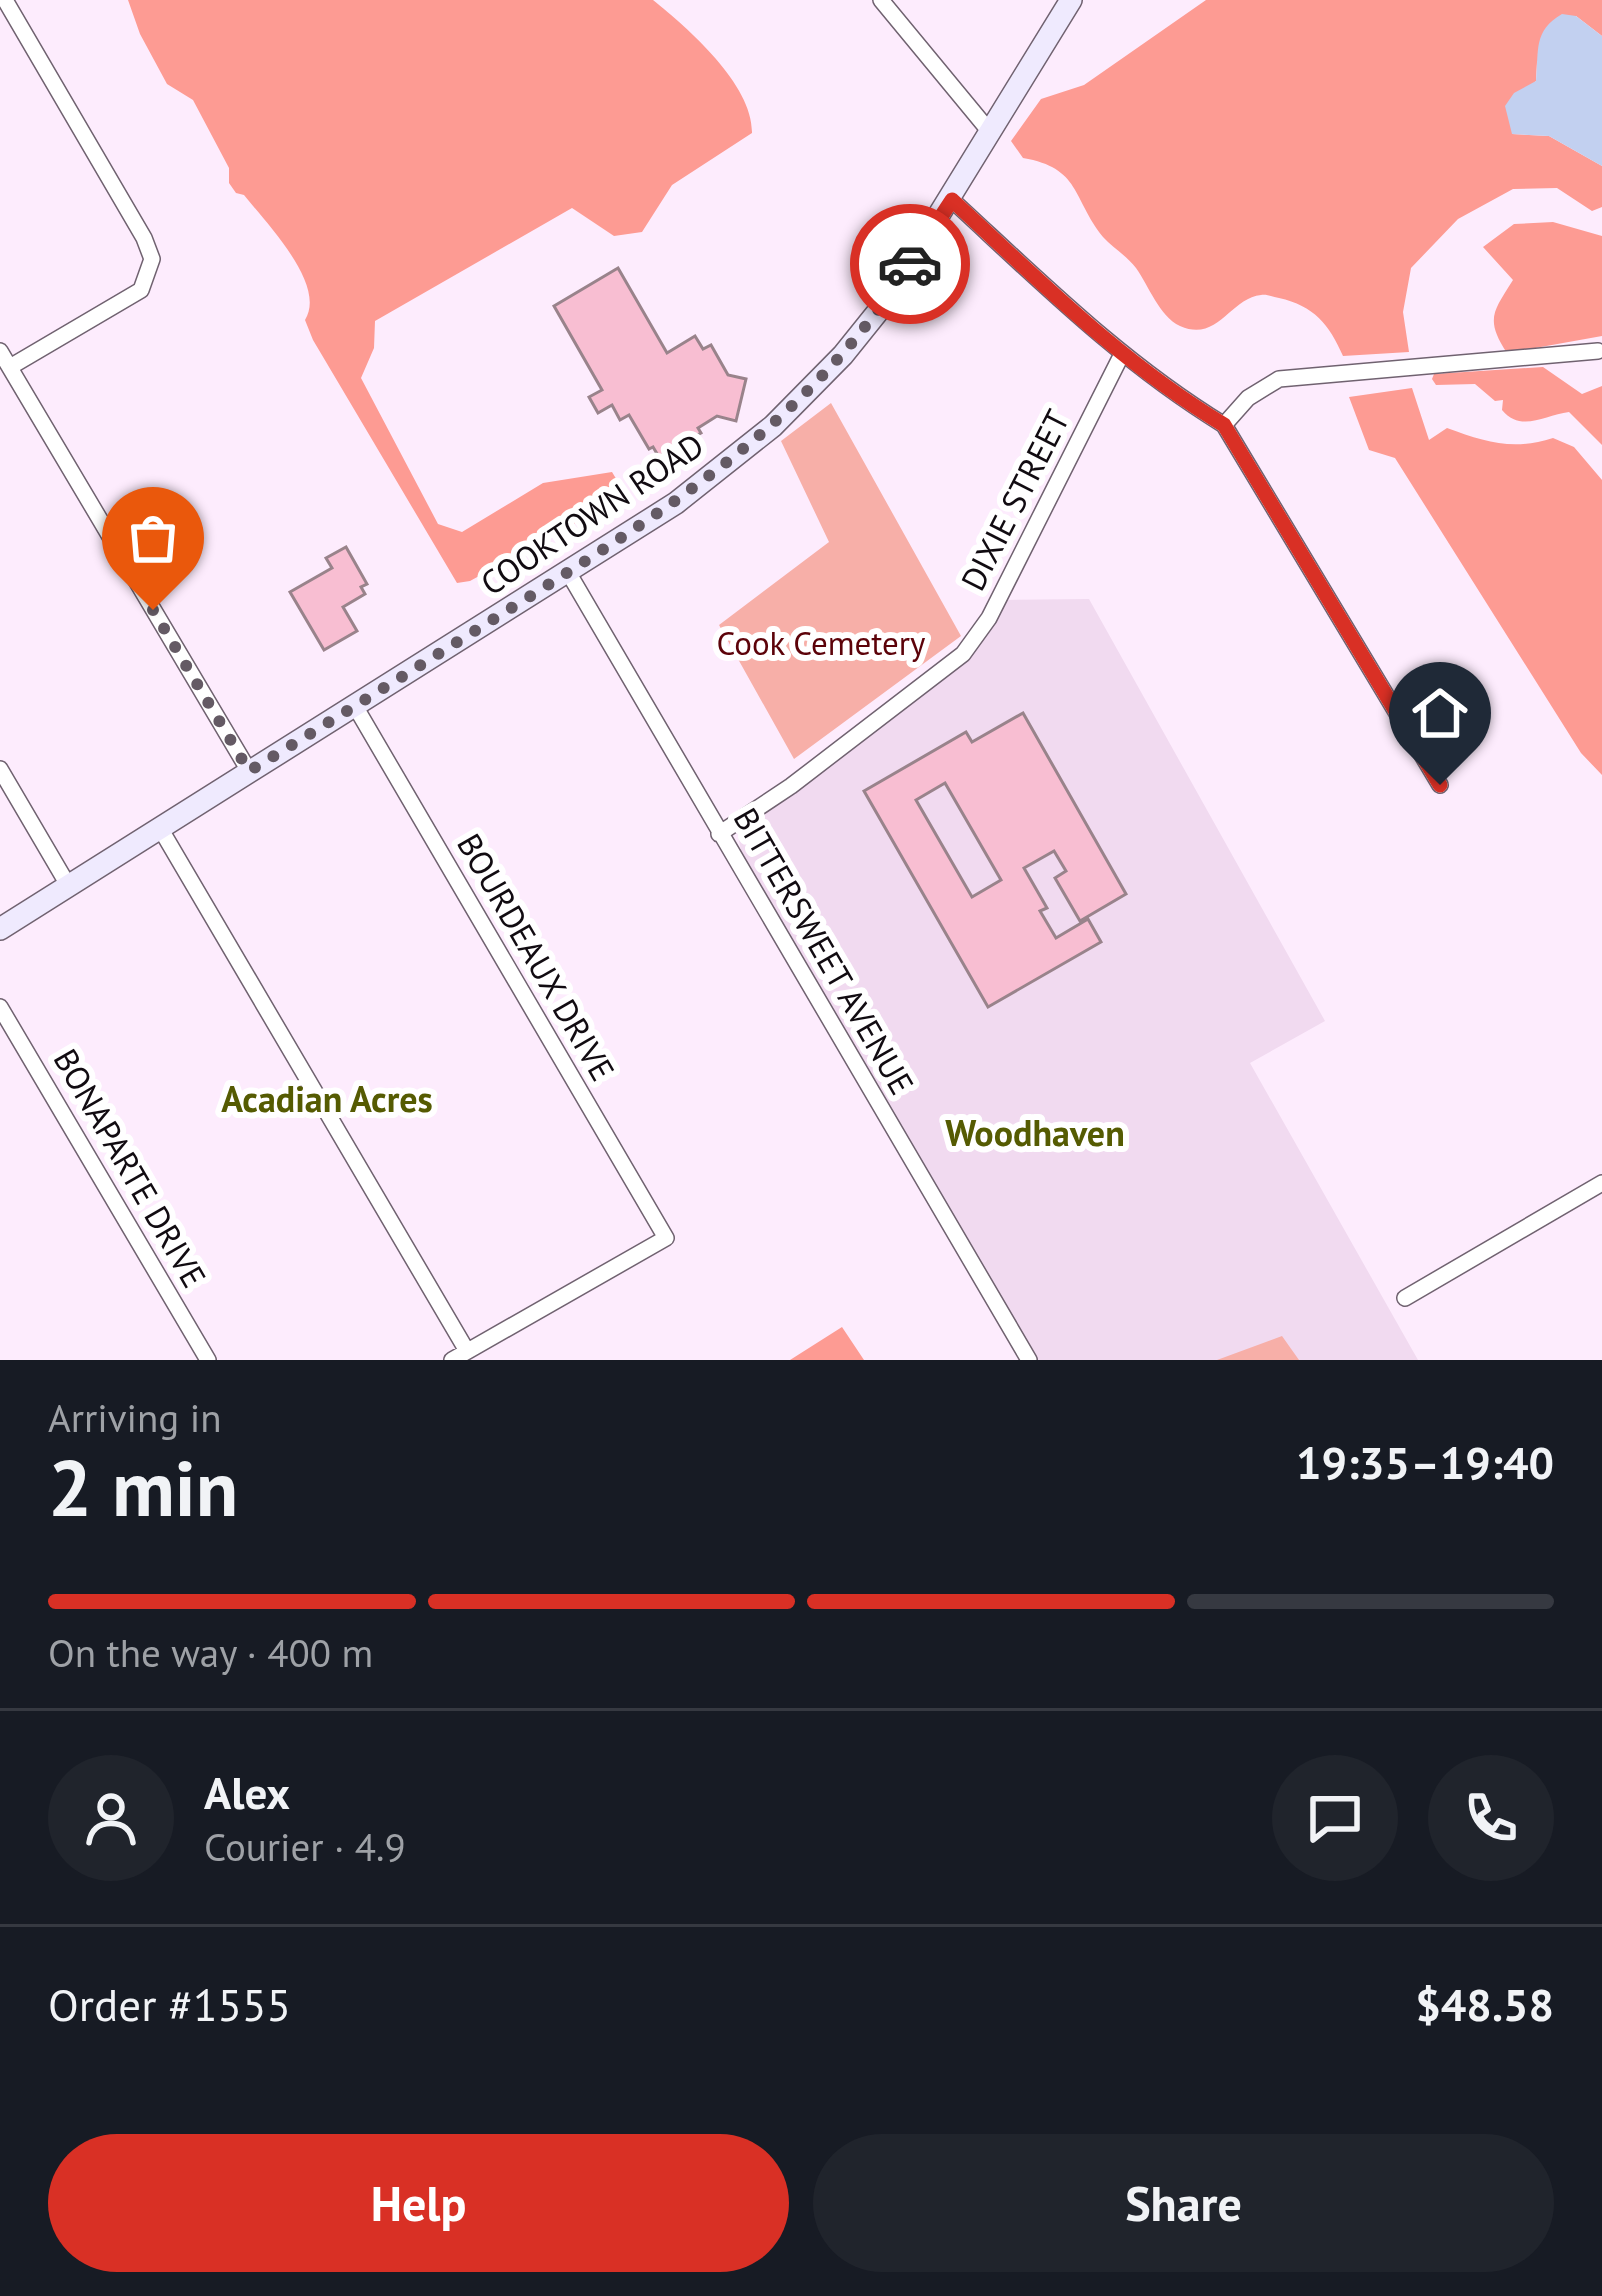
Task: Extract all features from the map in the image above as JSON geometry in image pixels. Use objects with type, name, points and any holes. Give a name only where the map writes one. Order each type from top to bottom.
[{"type":"street","points":[[5,0],[152,259],[141,290],[10,367]]},
{"type":"street","points":[[881,0],[990,132]]},
{"type":"street","name":"COOKTOWN ROAD","points":[[0,928],[689,494],[773,426],[843,356],[884,304],[1071,0]]},
{"type":"street","points":[[952,200],[1121,356],[1224,425],[1440,785]]},
{"type":"street","points":[[0,351],[249,771]]},
{"type":"street","points":[[1224,425],[1248,398],[1280,380],[1598,351]]},
{"type":"street","name":"DIXIE STREET","points":[[719,834],[791,786],[963,654],[989,618],[1121,356]]},
{"type":"street","name":"BITTERSWEET AVENUE","points":[[568,572],[1029,1360]]},
{"type":"street","name":"BOURDEAUX DRIVE","points":[[355,706],[666,1238],[467,1351]]},
{"type":"street","points":[[0,769],[68,886]]},
{"type":"street","points":[[160,828],[467,1351],[452,1360]]},
{"type":"street","name":"BONAPARTE DRIVE","points":[[0,1007],[208,1360]]},
{"type":"street","points":[[1406,1298],[1602,1183]]},
{"type":"shaded area","points":[[128,0],[653,0],[700,42],[742,96],[752,133],[672,185],[642,232],[614,236],[572,208],[375,321],[374,348],[361,378],[438,524],[462,532],[543,483],[612,472],[626,495],[470,581],[457,583],[313,340],[305,320],[308,290],[291,255],[229,183],[229,168],[193,100],[167,84]]},
{"type":"shaded area","points":[[1206,0],[1602,0],[1602,36],[1576,16],[1537,62],[1536,81],[1524,91],[1512,134],[1549,136],[1602,166],[1602,207],[1592,211],[1557,188],[1513,189],[1458,219],[1411,268],[1403,312],[1409,352],[1343,356],[1311,311],[1266,295],[1250,298],[1204,329],[1180,326],[1160,308],[1132,264],[1103,237],[1066,177],[1023,158],[1011,141],[1041,99],[1084,85]]},
{"type":"shaded area","points":[[1553,222],[1602,236],[1602,336],[1507,353],[1494,316],[1513,280],[1483,247],[1514,224]]},
{"type":"shaded area","points":[[1543,367],[1582,394],[1602,386],[1602,445],[1569,412],[1525,422],[1509,417],[1502,410],[1503,400],[1495,401],[1475,384],[1436,385],[1432,379],[1434,374]]},
{"type":"shaded area","points":[[1412,388],[1429,440],[1447,428],[1499,443],[1553,438],[1574,447],[1602,480],[1602,775],[1581,753],[1395,458],[1369,450],[1349,397]]},
{"type":"shaded area","points":[[1089,599],[1325,1021],[1250,1063],[1418,1360],[1037,1360],[744,865],[739,841],[743,829],[962,663],[977,649],[1004,600]]},
{"type":"shaded area","points":[[842,1327],[864,1360],[790,1360]]},
{"type":"green space","name":"Cook Cemetery","points":[[831,403],[961,636],[794,759],[719,625],[829,542],[781,441]]},
{"type":"green space","points":[[1282,1336],[1299,1360],[1217,1360]]},
{"type":"water","points":[[1562,14],[1576,16],[1602,36],[1602,166],[1549,136],[1512,134],[1505,106],[1514,93],[1536,81],[1542,34]]},
{"type":"building","points":[[618,268],[667,353],[695,336],[703,349],[711,345],[728,375],[746,379],[736,421],[717,416],[698,428],[701,433],[659,457],[629,415],[620,420],[612,405],[598,413],[589,397],[602,390],[554,306]]},
{"type":"building","points":[[346,547],[367,584],[361,587],[365,594],[343,607],[357,631],[324,650],[290,592],[332,568],[326,558]]},
{"type":"building","points":[[1023,713],[1126,894],[1080,921],[1055,878],[1066,871],[1054,851],[1024,868],[1047,908],[1040,911],[1056,938],[1088,919],[1101,942],[988,1007],[864,791],[966,732],[972,742]],"holes":[[[945,783],[1001,880],[972,897],[916,800]]]},
{"type":"way so far","points":[[153,610],[249,771],[716,474],[773,426],[843,356],[910,264]]},
{"type":"district","name":"Acadian Acres","points":[[327,1099]]},
{"type":"district","name":"Woodhaven","points":[[1035,1133]]},
{"type":"route","points":[[910,264],[952,200],[1121,356],[1224,425],[1440,785]]}]
